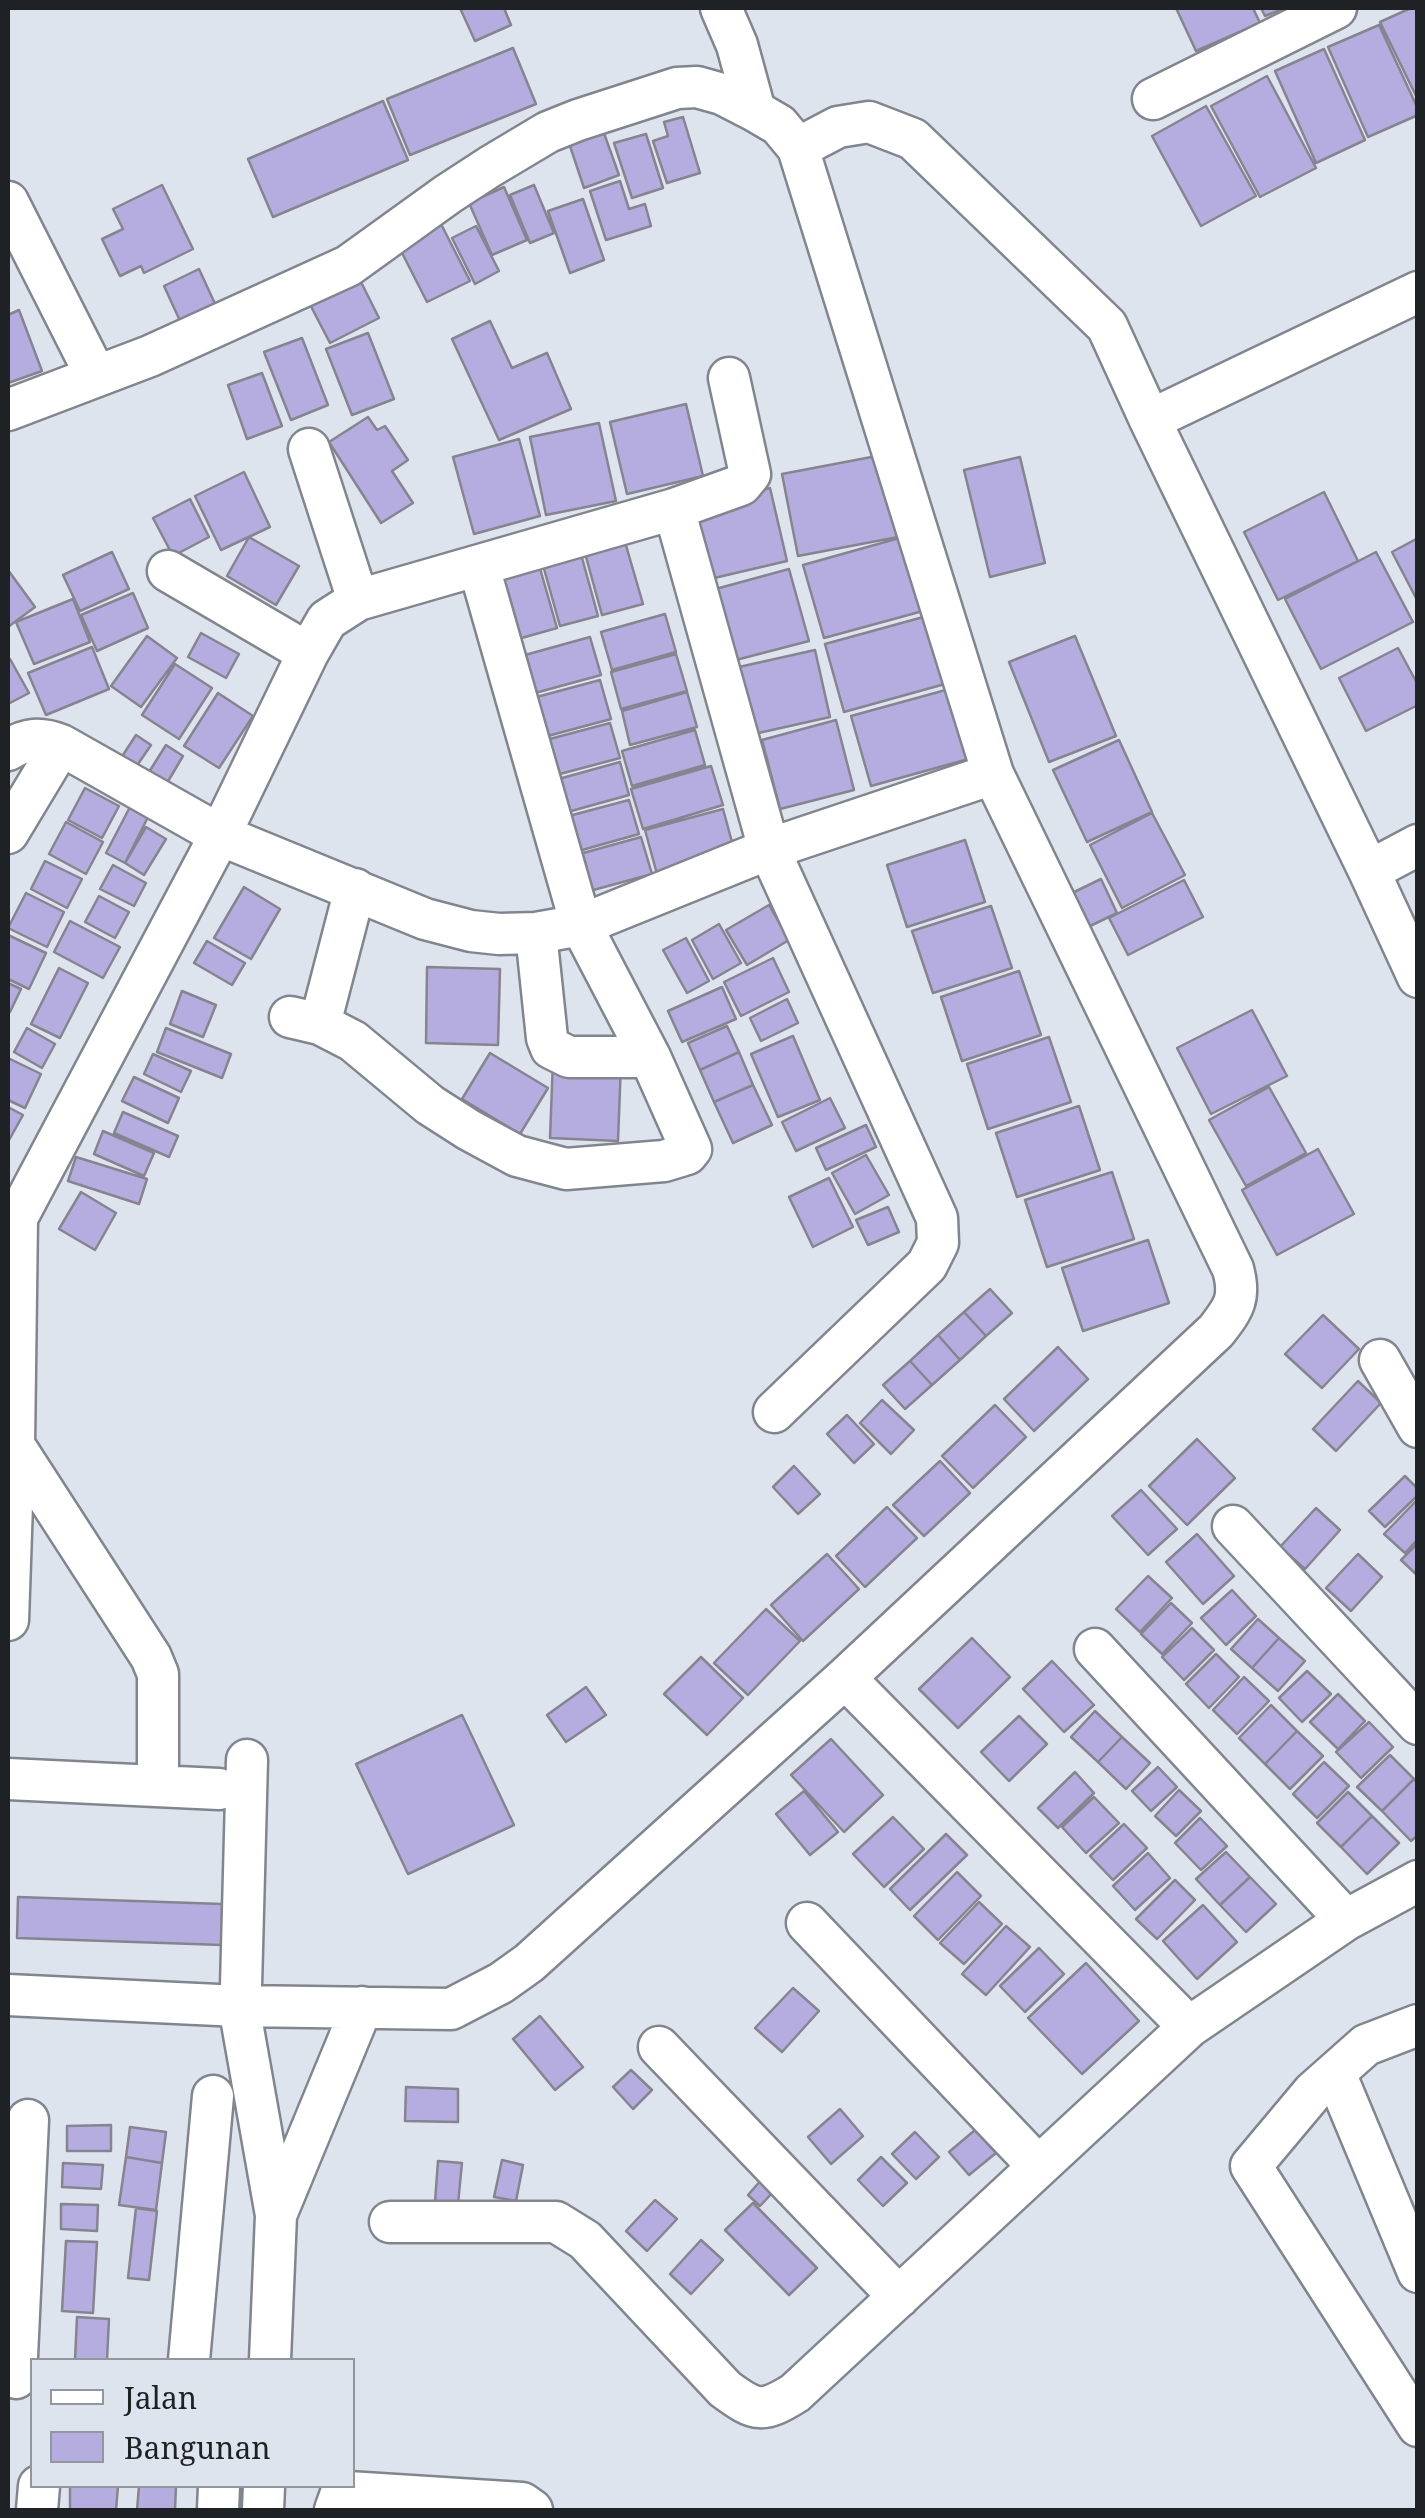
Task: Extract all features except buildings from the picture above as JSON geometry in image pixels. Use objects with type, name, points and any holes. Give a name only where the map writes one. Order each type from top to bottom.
[{"type":"street","points":[[720,8],[737,44],[755,111]]},
{"type":"street","points":[[1153,99],[1336,8]]},
{"type":"street","points":[[8,410],[206,332],[348,266],[476,176],[548,132],[578,120],[677,88],[698,86],[722,94],[779,125],[798,148],[993,774],[1238,1284],[1237,1300],[1216,1332],[845,1678],[530,1963],[501,1983],[451,2009],[239,2006],[8,1995]]},
{"type":"street","points":[[798,148],[838,127],[868,122],[913,140],[1107,326],[1418,977]]},
{"type":"street","points":[[8,202],[96,376]]},
{"type":"street","points":[[1150,420],[1418,292]]},
{"type":"street","points":[[8,1620],[14,1445],[12,1218],[220,835],[327,620],[358,600],[674,509],[741,485],[750,474],[729,378]]},
{"type":"street","points":[[309,449],[358,600]]},
{"type":"street","points":[[674,509],[770,849],[937,1218],[938,1243],[927,1266],[774,1412]]},
{"type":"street","points":[[354,889],[305,1020],[352,1041],[430,1105],[517,1156],[566,1168],[664,1161],[689,1152],[689,1142],[650,1057],[581,925],[480,566]]},
{"type":"street","points":[[168,571],[308,653]]},
{"type":"street","points":[[8,750],[43,738],[220,835],[415,915],[449,926],[499,934],[536,933],[581,925],[770,849],[993,774]]},
{"type":"street","points":[[8,833],[61,745]]},
{"type":"street","points":[[1369,871],[1418,845]]},
{"type":"street","points":[[536,933],[551,1048],[569,1057],[650,1057]]},
{"type":"street","points":[[1380,1360],[1418,1427]]},
{"type":"street","points":[[14,1445],[151,1657],[158,1674],[158,1786]]},
{"type":"street","points":[[1234,1526],[1418,1724]]},
{"type":"street","points":[[1094,1649],[1346,1920]]},
{"type":"street","points":[[845,1678],[1189,2026]]},
{"type":"street","points":[[248,1760],[239,2006],[276,2215],[270,2358]]},
{"type":"street","points":[[8,1780],[219,1789]]},
{"type":"street","points":[[390,2222],[556,2222],[585,2240],[725,2390],[757,2408],[773,2406],[795,2393],[1189,2026],[1346,1920],[1418,1881]]},
{"type":"street","points":[[806,1923],[1038,2166]]},
{"type":"street","points":[[276,2215],[362,2008]]},
{"type":"street","points":[[1418,2025],[1366,2045],[1313,2092],[1251,2166],[1418,2426]]},
{"type":"street","points":[[659,2047],[899,2297]]},
{"type":"street","points":[[1335,2073],[1418,2272]]},
{"type":"street","points":[[189,2358],[213,2096]]},
{"type":"street","points":[[18,2378],[28,2120]]},
{"type":"street","points":[[335,2510],[340,2496],[348,2492],[522,2503],[532,2510]]}]
